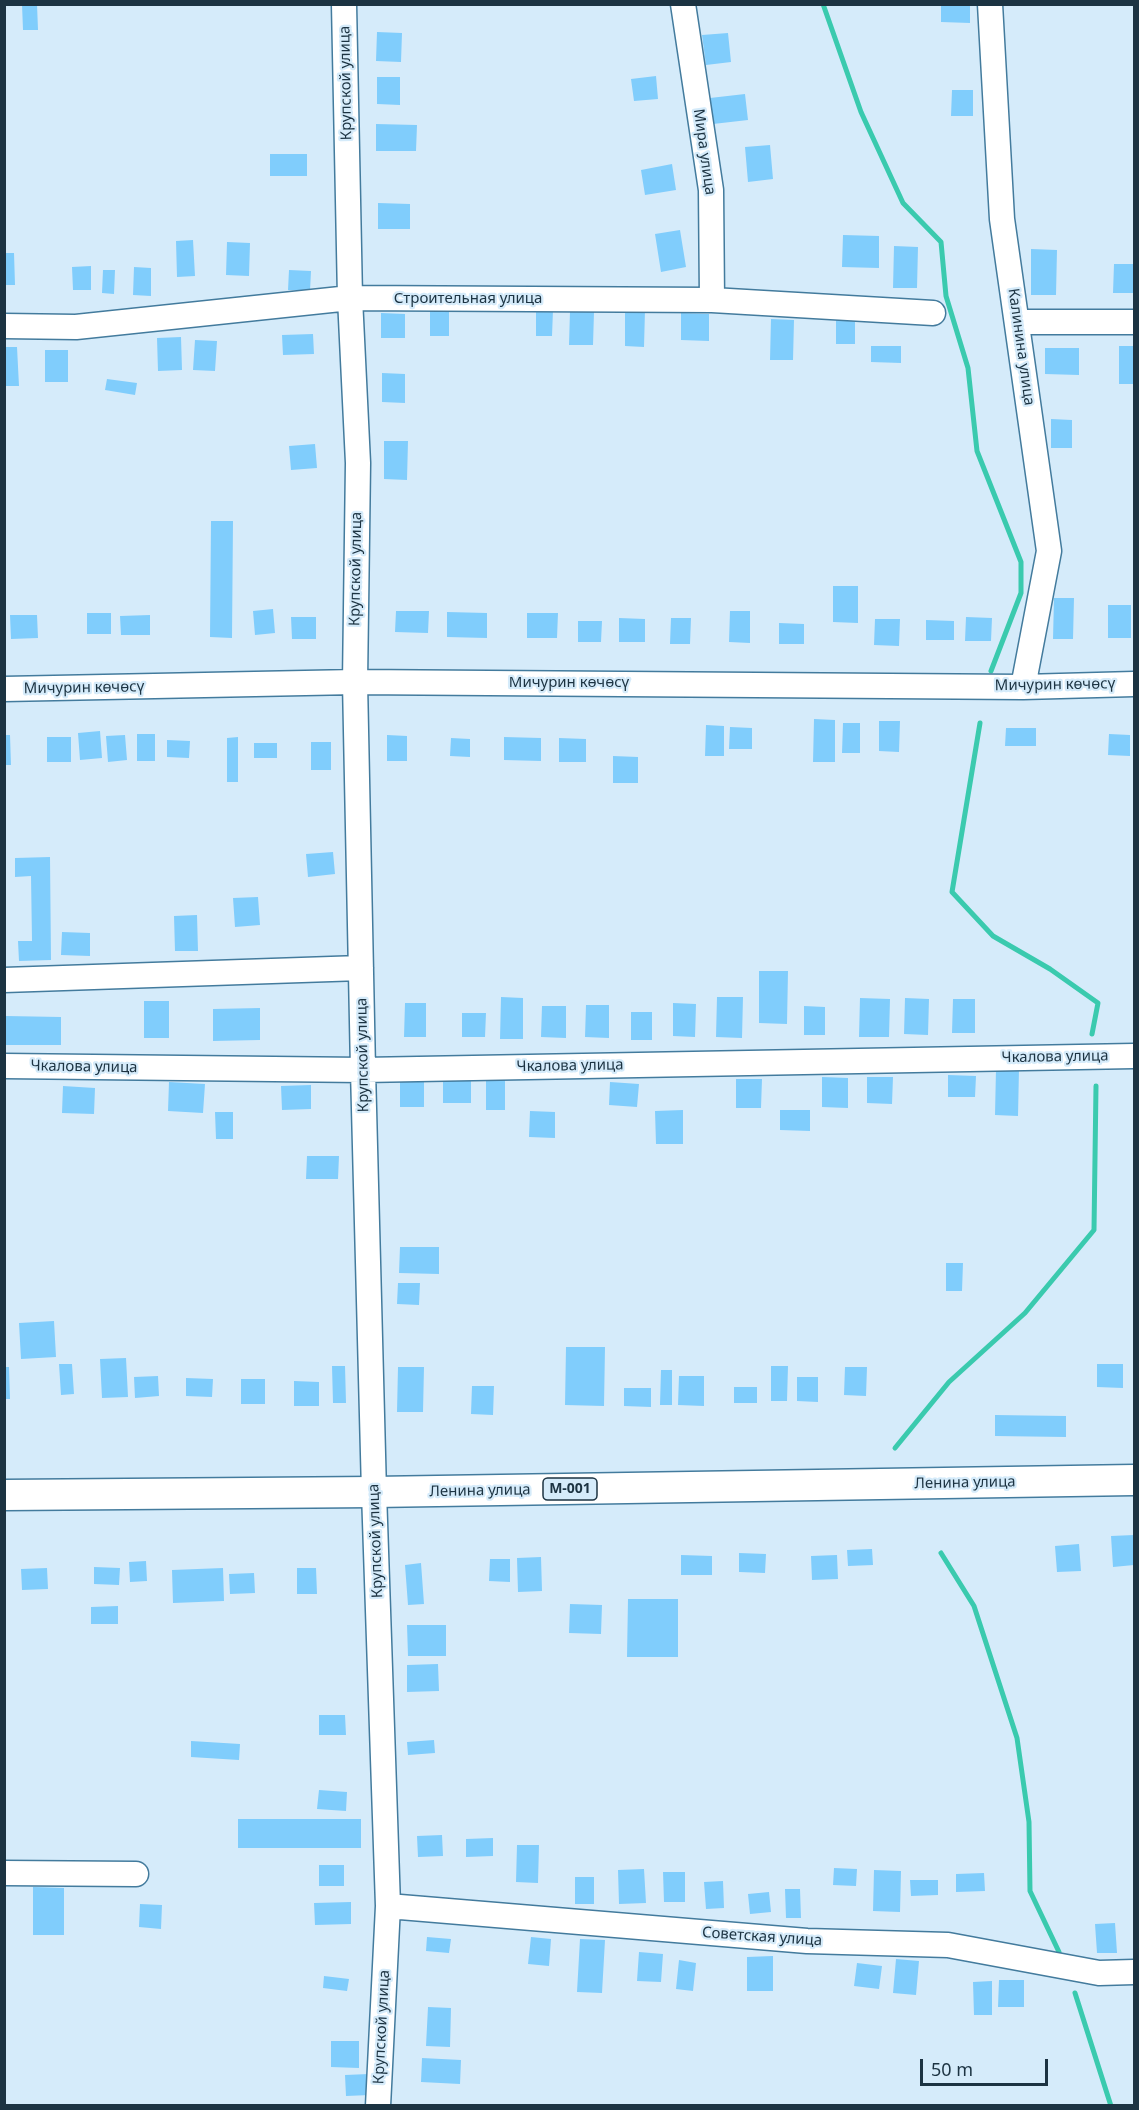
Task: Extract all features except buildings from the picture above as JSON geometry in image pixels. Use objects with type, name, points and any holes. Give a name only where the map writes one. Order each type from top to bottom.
[{"type":"main road","name":"Ленина улица","points":[[4,1495],[374,1492],[1134,1480]]},
{"type":"street","name":"Крупской улица","points":[[344,4],[350,298],[358,463],[355,682],[363,1070],[388,1906],[378,2106]]},
{"type":"street","name":"Мира улица","points":[[683,4],[711,190],[712,300]]},
{"type":"street","name":"Калинина улица","points":[[990,4],[1002,219],[1049,551],[1023,687]]},
{"type":"street","name":"Строительная улица","points":[[4,326],[76,327],[350,298],[712,300],[933,313]]},
{"type":"street","points":[[1017,322],[1134,322]]},
{"type":"street","name":"Мичурин көчөсү","points":[[4,689],[355,682],[1023,687],[1134,684]]},
{"type":"street","points":[[4,980],[361,968]]},
{"type":"street","name":"Чкалова улица","points":[[4,1066],[363,1070],[1134,1056]]},
{"type":"street","points":[[4,1873],[136,1874]]},
{"type":"street","name":"Советская улица","points":[[388,1906],[807,1941],[948,1945],[1099,1973],[1134,1972]]},
{"type":"waterway","points":[[823,4],[861,112],[903,203],[941,242],[946,296],[968,368],[977,451],[1021,562],[1021,593],[991,671]]},
{"type":"waterway","points":[[980,723],[952,892],[993,936],[1050,969],[1098,1003],[1092,1034]]},
{"type":"waterway","points":[[895,1448],[949,1382],[1025,1313],[1094,1230],[1096,1086]]},
{"type":"waterway","points":[[941,1553],[974,1606],[1017,1738],[1029,1822],[1030,1891],[1059,1952]]},
{"type":"waterway","points":[[1075,1993],[1111,2106]]}]
